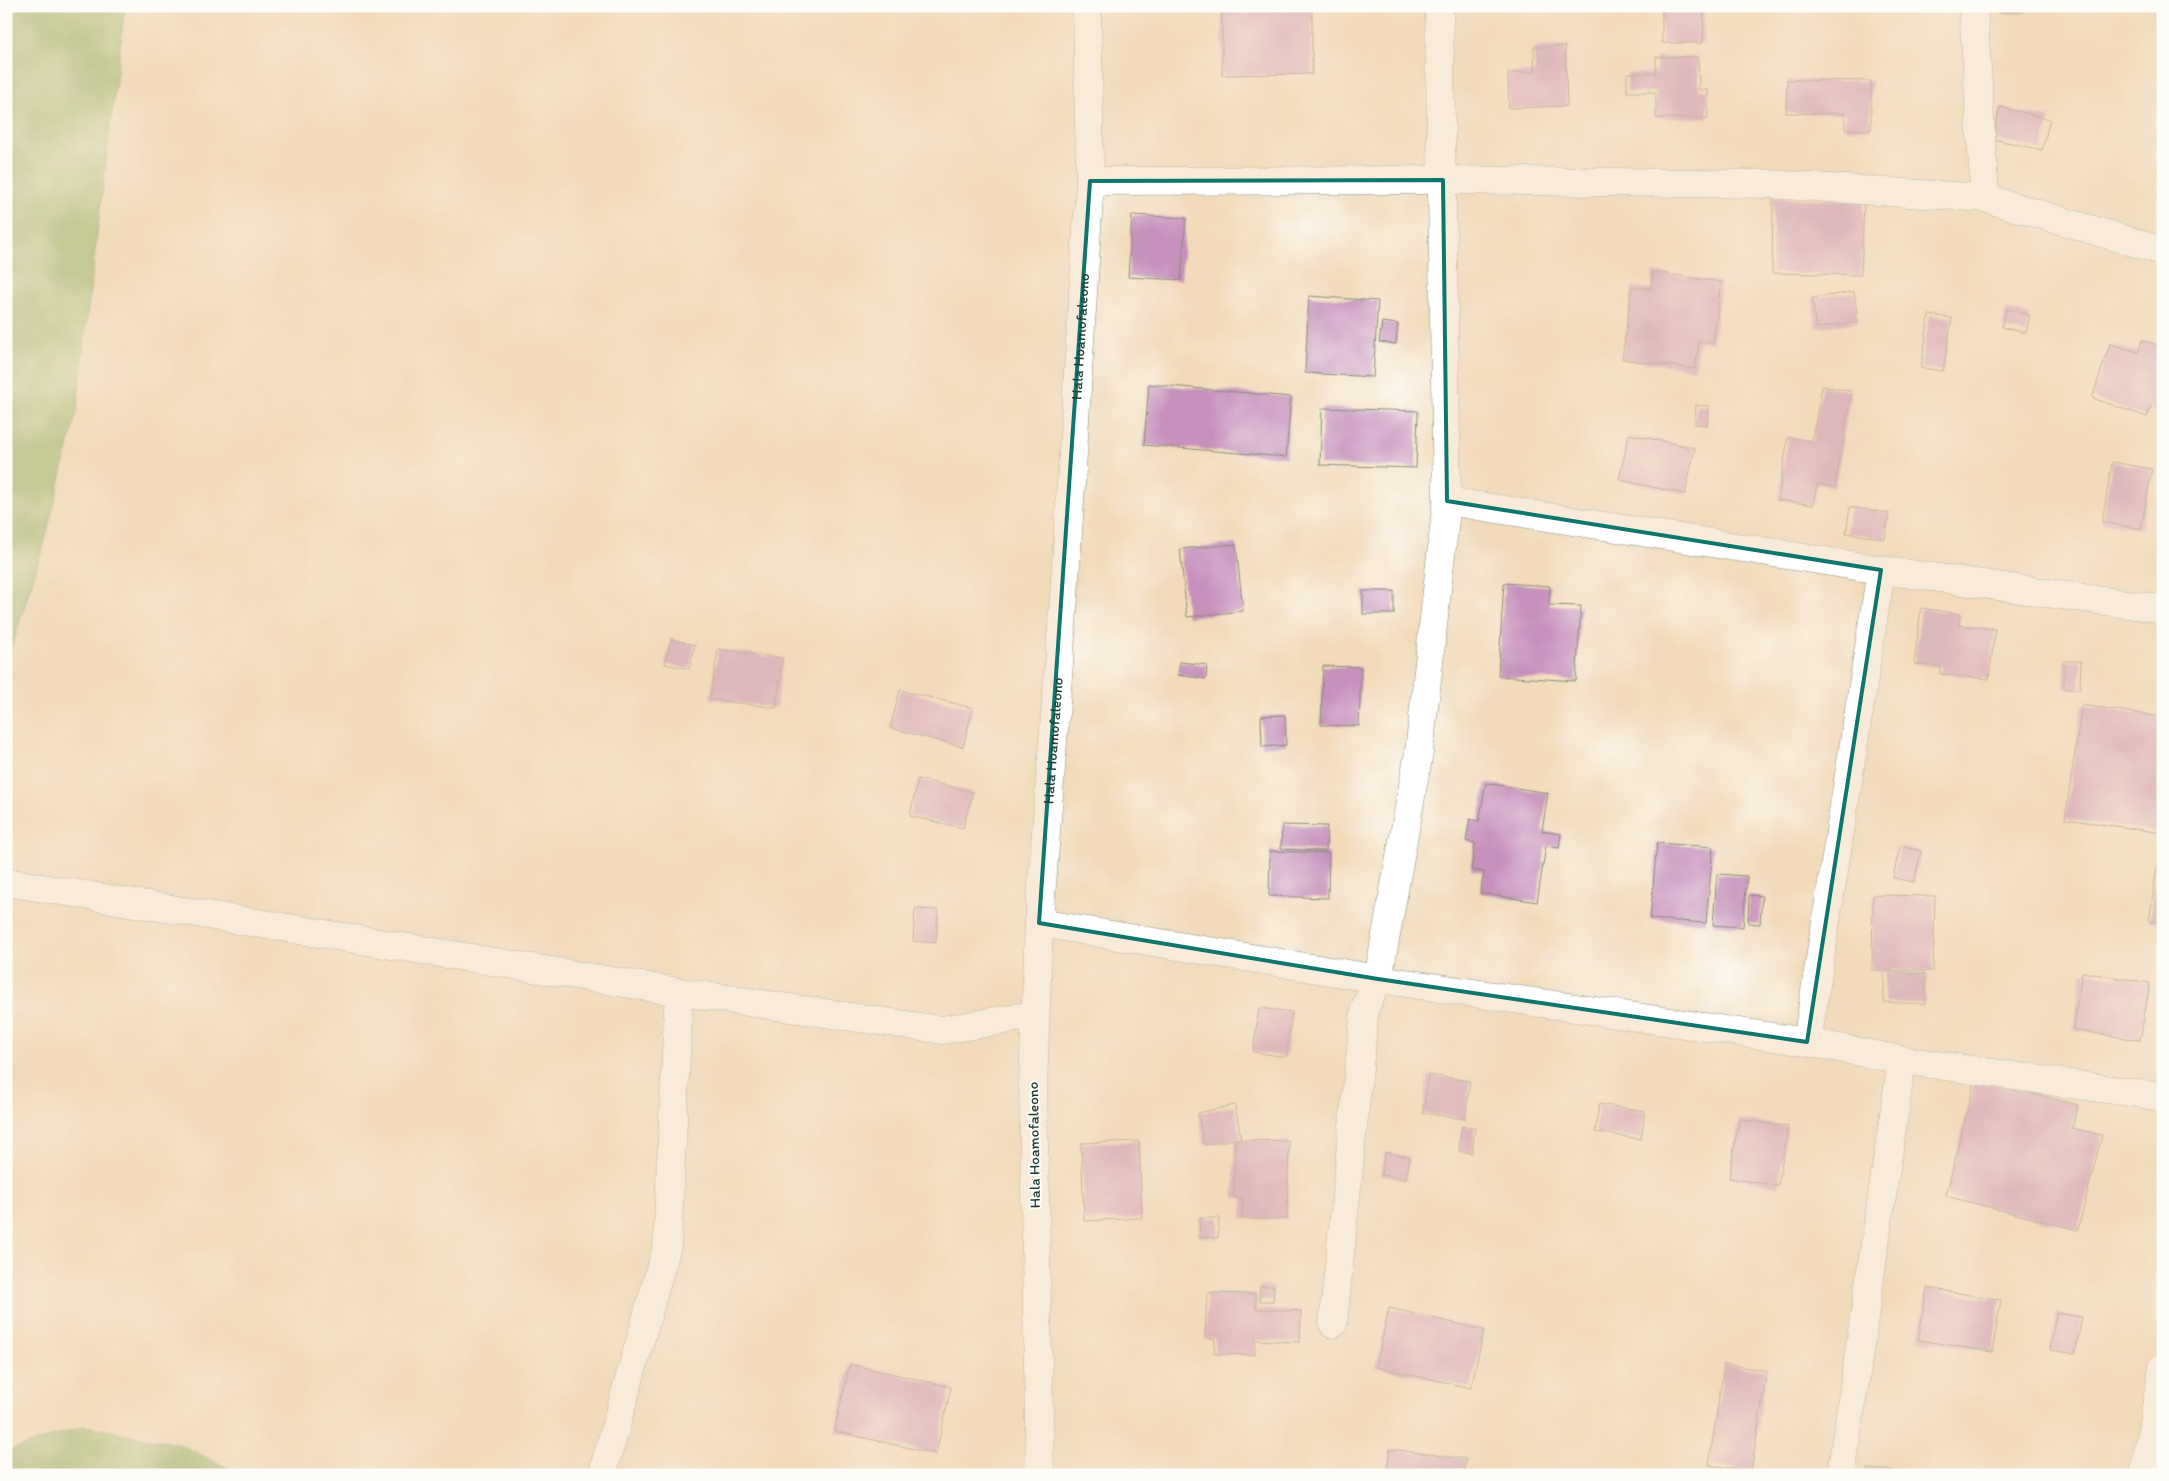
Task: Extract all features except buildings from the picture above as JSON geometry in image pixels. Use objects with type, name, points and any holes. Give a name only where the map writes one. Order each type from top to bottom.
[{"type":"street","name":"Hala Hoamofaleono","points":[[1040,1475],[1033,1085],[1035,1015],[1039,923],[1064,592],[1090,181],[1087,6]]},
{"type":"street","points":[[1334,1324],[1365,1008],[1378,979],[1419,752],[1447,502],[1439,6]]},
{"type":"street","points":[[1973,6],[1985,198]]},
{"type":"street","points":[[1090,181],[1443,180],[1769,184],[1985,198],[2163,251]]},
{"type":"street","points":[[1447,502],[1881,570],[2163,609]]},
{"type":"street","points":[[1807,1042],[1881,570]]},
{"type":"street","points":[[6,882],[679,992],[942,1030],[1035,1015]]},
{"type":"street","points":[[1039,923],[1378,979],[1807,1042],[1902,1060],[2163,1097]]},
{"type":"street","points":[[602,1475],[667,1246],[679,992]]},
{"type":"street","points":[[1841,1475],[1902,1060]]},
{"type":"street","points":[[2144,1475],[2163,1367]]},
{"type":"highlighted area","points":[[1443,180],[1447,501],[1881,570],[1807,1042],[1378,979],[1039,923],[1090,181]]},
{"type":"green space","points":[[17,6],[125,6],[77,411],[45,540],[6,666],[6,60]]},
{"type":"green space","points":[[6,789],[10,853],[6,908]]},
{"type":"green space","points":[[85,1426],[181,1445],[242,1475],[6,1475],[6,1452]]}]
